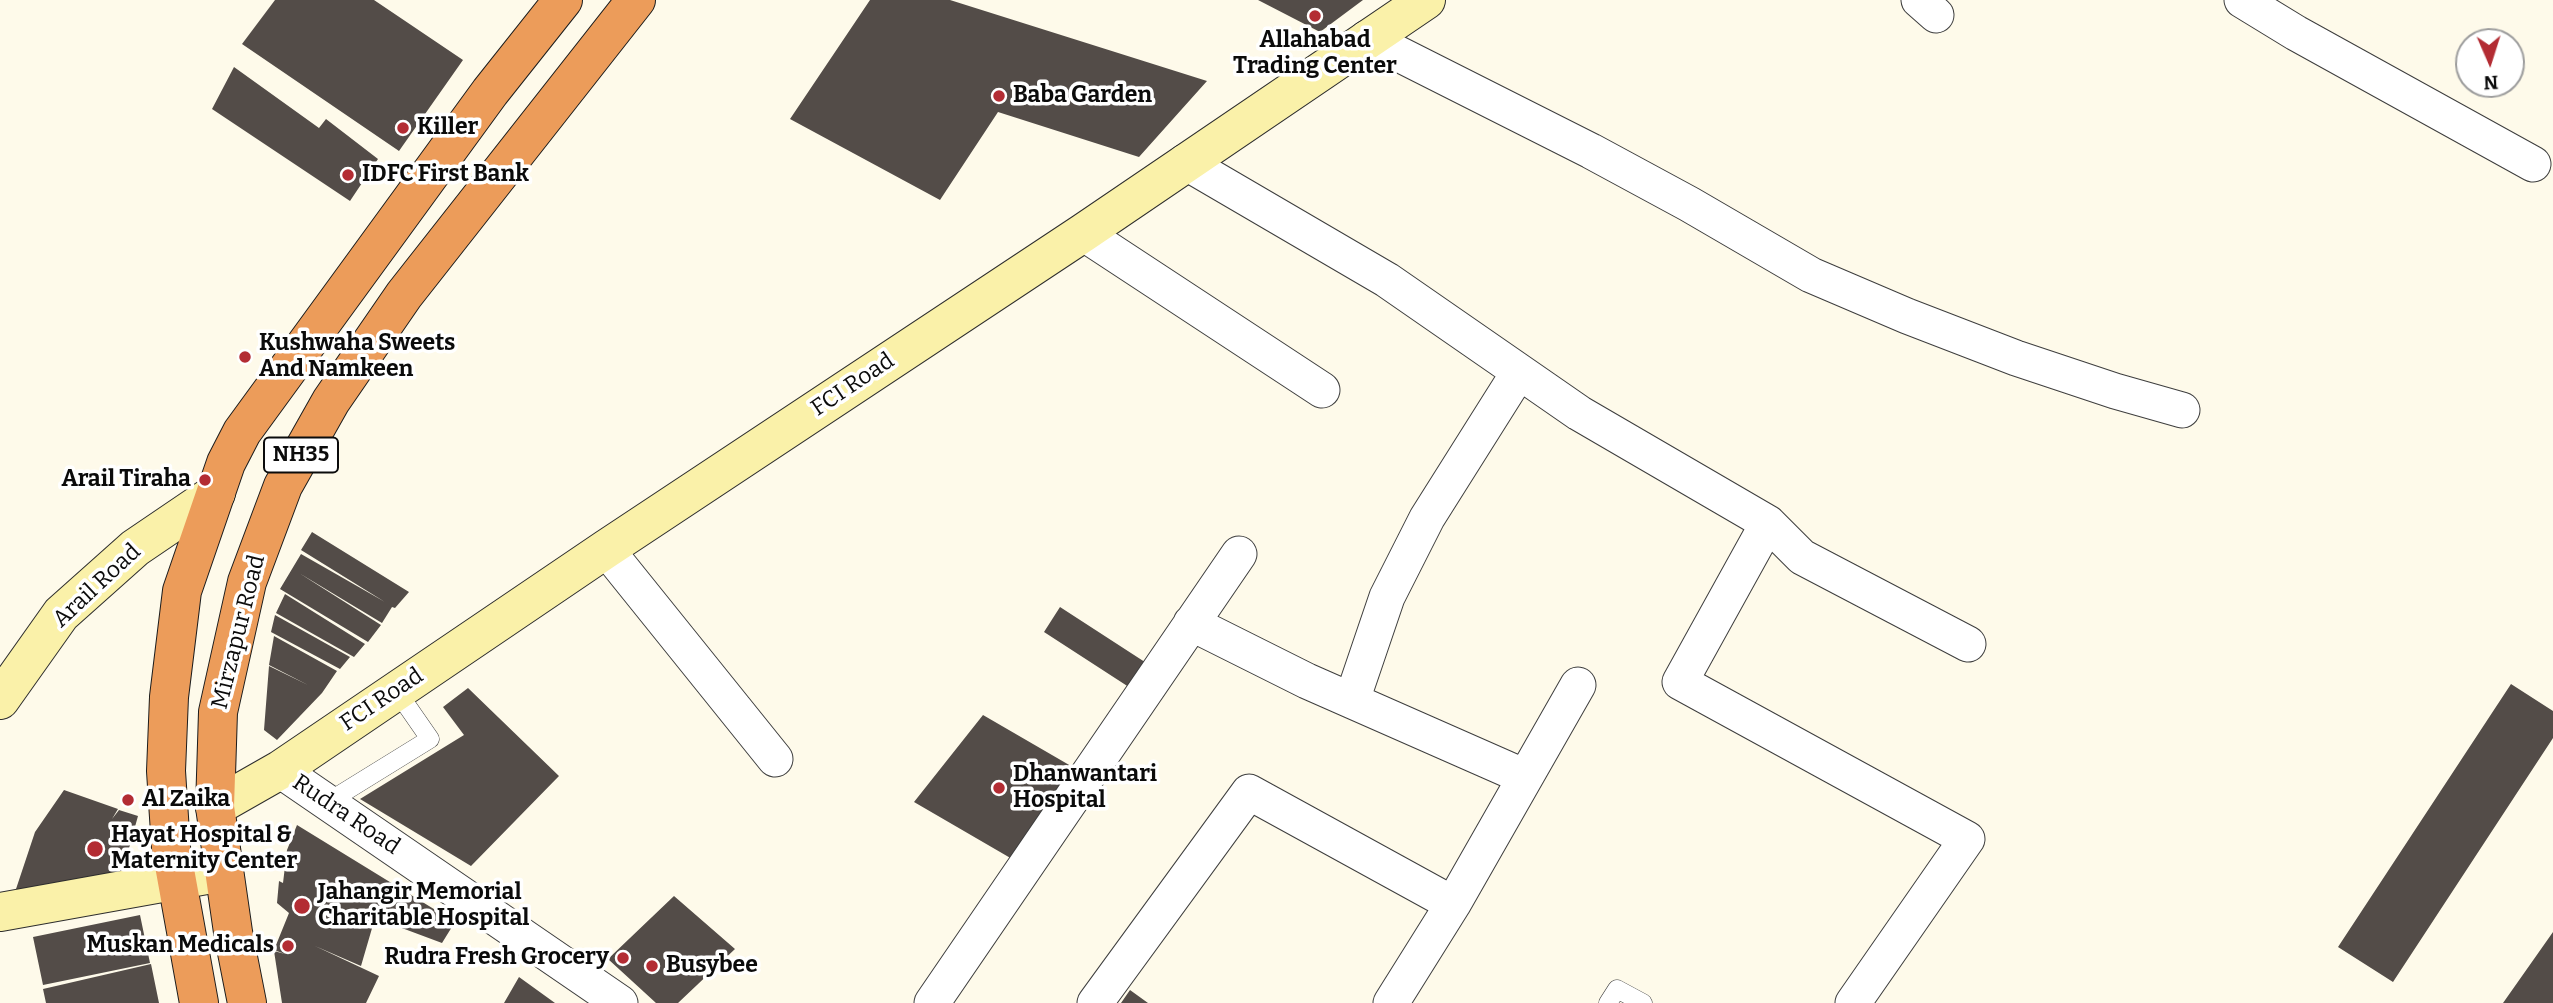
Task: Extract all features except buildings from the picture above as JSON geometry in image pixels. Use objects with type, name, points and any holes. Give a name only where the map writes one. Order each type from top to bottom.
[{"type":"highway","name":"NH35","points":[[199,1003],[172,848],[166,771],[169,697],[182,591],[226,463],[242,432],[482,103],[563,0]]},
{"type":"highway","name":"Mirzapur Road","points":[[247,1003],[223,872],[215,807],[218,712],[247,582],[283,486],[331,401],[404,295],[636,0]]},
{"type":"main road","name":"FCI Road","points":[[215,807],[280,769],[1083,233],[1426,0]]},
{"type":"main road","name":"Arail Road","points":[[0,700],[61,614],[135,548],[216,493]]},
{"type":"main road","points":[[0,912],[223,872]]},
{"type":"street","points":[[2242,0],[2296,33],[2533,164]]},
{"type":"street","points":[[1367,38],[1591,151],[1811,275],[2015,358],[2182,410]]},
{"type":"street","points":[[1185,162],[1387,280],[1579,413],[1768,523],[1802,557],[1968,644]]},
{"type":"street","points":[[1083,233],[1322,390]]},
{"type":"street","points":[[1352,700],[1387,597],[1427,518],[1519,372]]},
{"type":"street","points":[[1768,523],[1680,682],[1967,839],[1853,1003]]},
{"type":"street","points":[[606,549],[775,759]]},
{"type":"street","points":[[943,999],[1239,554]]},
{"type":"street","points":[[1191,624],[1307,681],[1525,777]]},
{"type":"street","points":[[1391,1003],[1453,904],[1577,685]]},
{"type":"street","name":"Rudra Road","points":[[280,769],[620,1003]]},
{"type":"street","points":[[1095,1003],[1249,792],[1453,904]]},
{"type":"lane","points":[[328,802],[430,739],[396,690]]},
{"type":"lane","points":[[1608,1003],[1618,989],[1643,1003]]},
{"type":"place","name":"Allahabad Trading Center","points":[[1315,16]]},
{"type":"place","name":"Baba Garden","points":[[999,96]]},
{"type":"place","name":"Killer","points":[[403,128]]},
{"type":"place","name":"IDFC First Bank","points":[[348,175]]},
{"type":"place","name":"Kushwaha Sweets And Namkeen","points":[[245,357]]},
{"type":"place","name":"Arail Tiraha","points":[[205,480]]},
{"type":"place","name":"Dhanwantari Hospital","points":[[999,788]]},
{"type":"place","name":"Al Zaika","points":[[128,800]]},
{"type":"place","name":"Hayat Hospital & Maternity Center","points":[[95,849]]},
{"type":"place","name":"Jahangir Memorial Charitable Hospital","points":[[302,906]]},
{"type":"place","name":"Muskan Medicals","points":[[288,946]]},
{"type":"place","name":"Rudra Fresh Grocery","points":[[623,958]]},
{"type":"place","name":"Busybee","points":[[652,966]]}]
